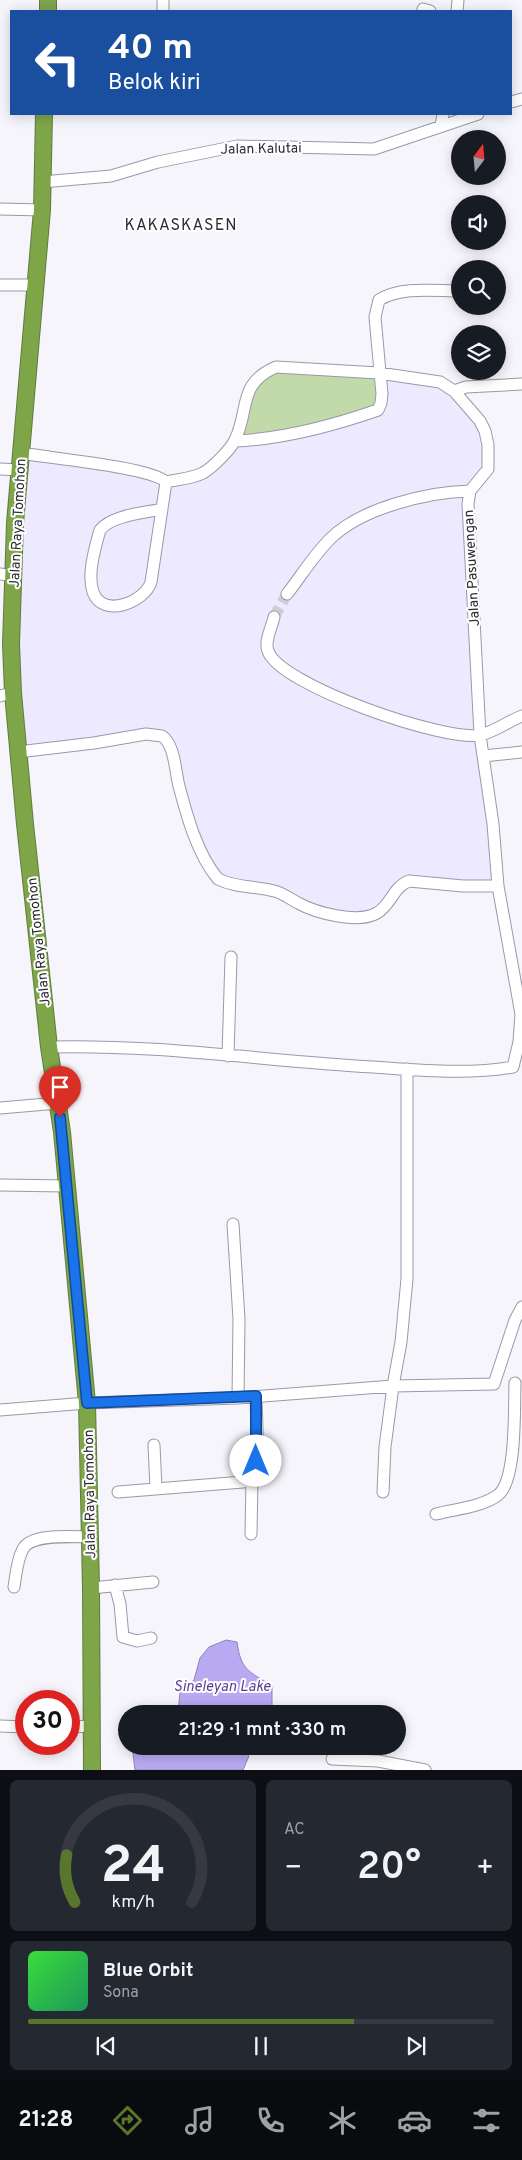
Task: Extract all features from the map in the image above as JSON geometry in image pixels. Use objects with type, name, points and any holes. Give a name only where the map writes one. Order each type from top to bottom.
[{"type":"highway","name":"Jalan Raya Tomohon","points":[[44,115],[42,210],[21,453],[7,575],[6,694],[18,752],[49,1047],[58,1103],[67,1186],[87,1403],[92,1770]]},
{"type":"street","points":[[441,126],[443,115]]},
{"type":"street","name":"Jalan Kalutai","points":[[42,182],[111,176],[167,160],[237,146],[374,149],[475,115]]},
{"type":"street","points":[[0,209],[42,210]]},
{"type":"street","points":[[0,285],[35,285]]},
{"type":"street","points":[[235,441],[290,435],[378,410],[382,403],[375,317],[379,300],[398,293],[427,290],[451,291]]},
{"type":"street","name":"Jalan Pasuwengan","points":[[49,1047],[119,1047],[407,1069],[483,1071],[518,1067],[522,1011],[498,886],[480,735],[468,504],[470,491],[488,469],[488,445],[480,422],[454,391],[440,382],[379,373],[276,367],[265,372],[250,387],[235,441],[205,472],[183,480],[166,482]]},
{"type":"street","points":[[454,391],[466,387],[522,384]]},
{"type":"street","points":[[21,453],[116,467],[154,475],[166,482],[162,509],[149,589],[140,598],[126,604],[104,604],[94,594],[91,584],[100,530],[121,518],[162,509]]},
{"type":"street","points":[[0,469],[19,470]]},
{"type":"street","points":[[288,594],[330,539],[350,525],[411,499],[448,492],[470,491]]},
{"type":"street","points":[[274,617],[268,639],[268,650],[277,665],[330,694],[394,719],[457,734],[480,735],[522,716]]},
{"type":"street","points":[[18,752],[94,743],[146,734],[162,736],[169,743],[180,788],[199,846],[218,879],[243,888],[274,891],[317,912],[351,917],[376,914],[386,905],[401,884],[408,881],[463,886],[498,886]]},
{"type":"street","points":[[483,756],[522,752]]},
{"type":"street","points":[[228,1056],[231,957]]},
{"type":"street","points":[[383,1492],[385,1447],[392,1386],[401,1342],[407,1279],[407,1069]]},
{"type":"street","points":[[0,1108],[58,1103]]},
{"type":"street","points":[[0,1186],[67,1186]]},
{"type":"street","points":[[233,1224],[239,1319],[238,1398]]},
{"type":"street","points":[[494,1384],[515,1320],[522,1307]]},
{"type":"street","points":[[0,1410],[87,1403],[238,1398],[392,1386],[518,1382],[510,1475],[506,1486],[500,1493],[483,1503],[436,1514]]},
{"type":"street","points":[[251,1534],[252,1479],[256,1461],[256,1396]]},
{"type":"street","points":[[154,1445],[156,1488]]},
{"type":"street","points":[[118,1492],[243,1482],[252,1479]]},
{"type":"street","points":[[14,1587],[21,1552],[28,1544],[43,1538],[90,1537]]},
{"type":"street","points":[[91,1588],[153,1582]]},
{"type":"street","points":[[114,1585],[120,1604],[123,1637],[138,1641],[150,1638]]},
{"type":"street","points":[[0,1726],[15,1727]]},
{"type":"street","points":[[80,1727],[92,1726]]},
{"type":"street","points":[[332,1759],[378,1761],[425,1770]]},
{"type":"shaded area","points":[[276,367],[440,382],[480,421],[488,469],[470,491],[480,735],[498,886],[409,881],[363,916],[298,903],[226,883],[208,865],[169,743],[155,734],[18,752],[13,693],[21,453],[183,480],[210,467],[235,441]]},
{"type":"green space","points":[[265,372],[379,373],[378,410],[235,441],[248,395]]},
{"type":"water","name":"Sineleyan Lake","points":[[226,1640],[237,1642],[241,1659],[247,1669],[272,1686],[272,1705],[179,1705],[180,1692],[194,1680],[200,1658],[209,1647]]},
{"type":"water","points":[[133,1755],[249,1756],[243,1770],[135,1770]]},
{"type":"tunnel","points":[[274,617],[287,594]]},
{"type":"district","name":"KAKASKASEN","points":[[181,224]]},
{"type":"route","points":[[60,1117],[87,1403],[256,1396],[256,1461]]}]
